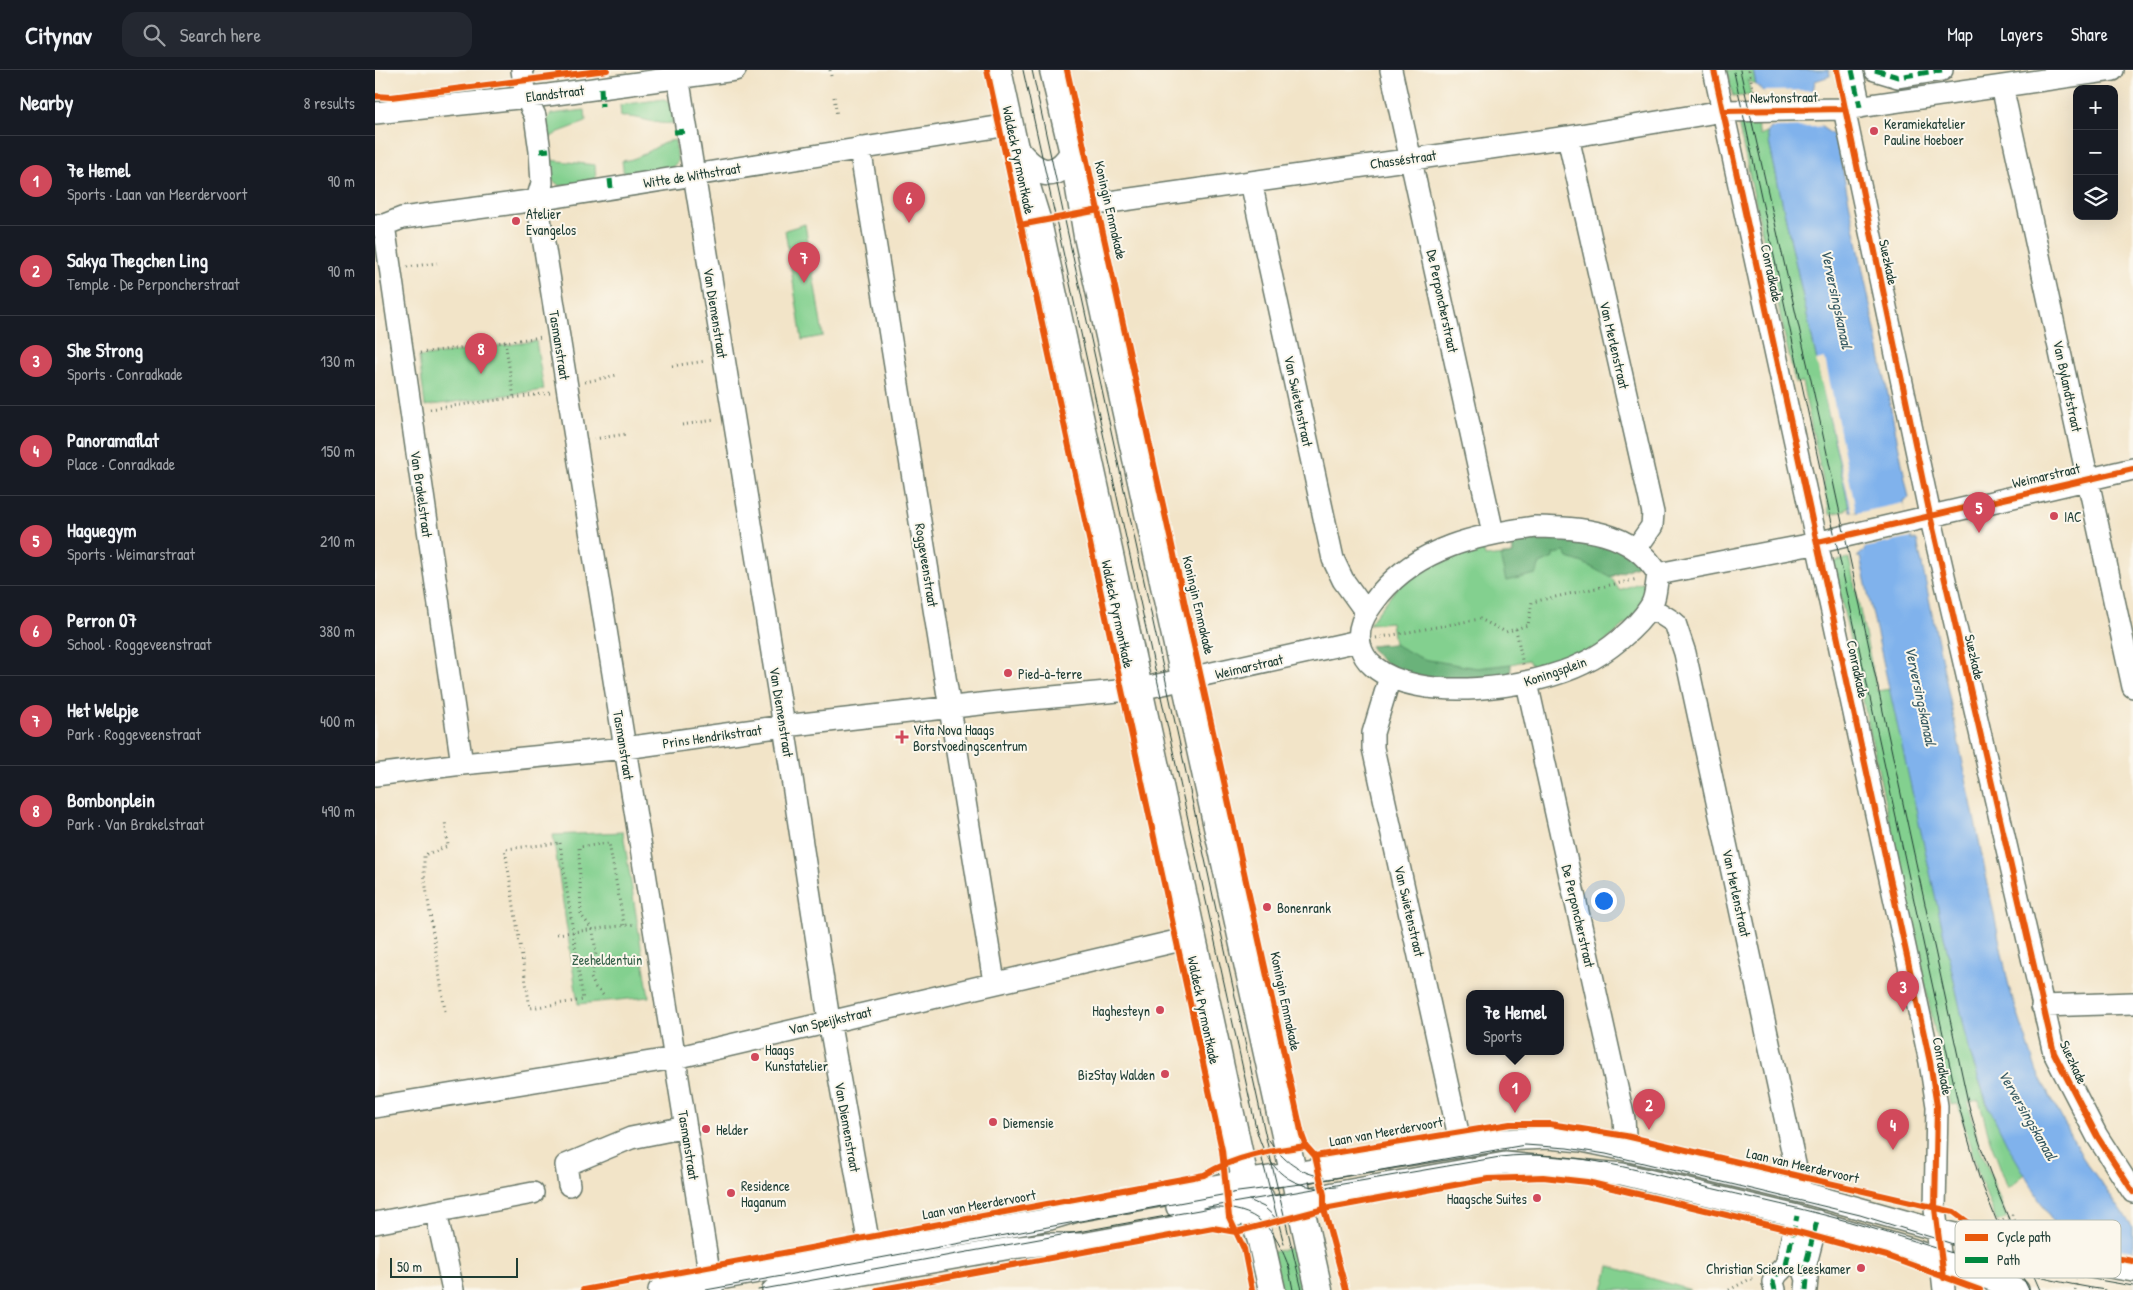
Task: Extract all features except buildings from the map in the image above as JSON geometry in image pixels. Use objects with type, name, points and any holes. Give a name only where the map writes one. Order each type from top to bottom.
[{"type":"main road","name":"Waldeck Pyrmontkade","points":[[998,70],[1012,137],[1038,222],[1249,1196],[1272,1290]]},
{"type":"main road","name":"Koningin Emmakade","points":[[1058,71],[1081,206],[1319,1290]]},
{"type":"main road","points":[[1012,137],[1033,169],[1046,172],[1059,169],[1073,153]]},
{"type":"street","name":"Tasmanstraat","points":[[522,70],[526,97],[535,116],[545,150],[542,183],[537,200],[711,1285]]},
{"type":"street","name":"Elandstraat","points":[[375,113],[526,97],[601,98],[677,74],[735,70]]},
{"type":"street","name":"De Perponcherstraat","points":[[1391,70],[1412,158],[1493,533]]},
{"type":"street","name":"Conradkade","points":[[1714,70],[1930,1062],[1937,1106],[1937,1230],[1943,1276]]},
{"type":"street","name":"Suezkade","points":[[1852,70],[1852,108],[1930,515],[2041,1006],[2054,1053],[2097,1136],[2133,1192]]},
{"type":"street","points":[[1875,70],[1898,77],[1905,74],[1942,70]]},
{"type":"street","name":"Newtonstraat","points":[[1723,111],[1852,108],[2113,70]]},
{"type":"street","name":"Van Diemenstraat","points":[[677,74],[680,132],[693,174],[784,726],[829,1020],[870,1250]]},
{"type":"street","name":"Van Bylandtstraat","points":[[2002,86],[2089,478],[2133,687]]},
{"type":"street","name":"Chasséstraat","points":[[1081,206],[1568,137],[1723,111]]},
{"type":"street","name":"Witte de Withstraat","points":[[379,225],[402,218],[537,200],[611,183],[693,174],[860,148],[1012,137]]},
{"type":"street","name":"Van Merlenstraat","points":[[1568,137],[1653,513],[1651,526],[1636,549]]},
{"type":"street","name":"Roggeveenstraat","points":[[860,148],[994,982]]},
{"type":"street","name":"Van Swietenstraat","points":[[1251,182],[1333,559],[1343,580],[1366,612]]},
{"type":"street","name":"Van Brakelstraat","points":[[379,225],[390,270],[462,764]]},
{"type":"street","name":"Weimarstraat","points":[[1658,574],[1818,542],[2133,469]]},
{"type":"street","points":[[1358,641],[1366,612],[1392,580],[1419,559],[1456,544],[1493,533],[1535,527],[1575,528],[1610,534],[1636,549],[1650,561],[1658,574]]},
{"type":"street","name":"Koningsplein","points":[[1358,641],[1364,656],[1373,666],[1390,678],[1418,685],[1453,690],[1527,682],[1584,663],[1616,644],[1650,607],[1658,574]]},
{"type":"street","name":"Van Merlenstraat","points":[[1650,607],[1675,623],[1685,652],[1801,1192]]},
{"type":"street","name":"Weimarstraat","points":[[1140,689],[1358,641]]},
{"type":"street","name":"Van Swietenstraat","points":[[1390,678],[1373,733],[1373,748],[1461,1146]]},
{"type":"street","name":"De Perponcherstraat","points":[[1527,682],[1624,1119],[1626,1150]]},
{"type":"street","name":"Prins Hendrikstraat","points":[[375,775],[462,764],[625,748],[784,726],[1140,689]]},
{"type":"street","name":"Van Speijkstraat","points":[[375,1108],[675,1058],[829,1020],[1194,936]]},
{"type":"street","points":[[2041,1006],[2133,1002]]},
{"type":"street","points":[[569,1185],[566,1165],[631,1138],[686,1127]]},
{"type":"street","name":"Laan van Meerdervoort","points":[[773,1290],[1011,1248],[1047,1244],[1082,1244],[1229,1217],[1249,1196],[1292,1173],[1502,1140],[1548,1138],[1582,1141],[1626,1150],[1801,1192],[1955,1234]]},
{"type":"street","name":"Laan van Meerdervoort","points":[[659,1290],[711,1285],[870,1250],[1050,1219],[1077,1211],[1249,1196],[1298,1201],[1505,1163],[1623,1174],[1807,1218],[1864,1234],[1943,1276],[2017,1290]]},
{"type":"street","points":[[375,1223],[533,1193]]},
{"type":"street","name":"Laan van Meerdervoort","points":[[1047,1244],[1073,1226],[1249,1196]]},
{"type":"street","points":[[436,1212],[453,1290]]},
{"type":"street","points":[[1774,1286],[1777,1274],[1786,1265],[1807,1218]]},
{"type":"street","points":[[1806,1290],[1807,1280],[1804,1271],[1807,1218]]},
{"type":"street","name":"Laan van Meerdervoort","points":[[1050,1219],[1073,1226]]},
{"type":"path","points":[[830,70],[831,76]]},
{"type":"path","points":[[834,97],[837,116]]},
{"type":"path","points":[[390,270],[437,263]]},
{"type":"path","points":[[402,355],[559,334]]},
{"type":"path","points":[[505,341],[514,398]]},
{"type":"path","points":[[672,366],[724,358]]},
{"type":"path","points":[[410,412],[514,398],[567,388],[617,375]]},
{"type":"path","points":[[682,425],[733,417]]},
{"type":"path","points":[[576,442],[626,434]]},
{"type":"path","points":[[1358,641],[1480,619],[1506,632],[1528,625],[1532,602],[1658,574]]},
{"type":"path","points":[[1516,629],[1527,682]]},
{"type":"path","points":[[445,821],[448,846],[424,854],[424,874],[445,1010]]},
{"type":"path","points":[[560,843],[573,932],[583,1000],[531,1008],[505,849],[560,843]]},
{"type":"path","points":[[603,995],[595,987],[591,978],[596,953],[593,930],[581,916],[582,888],[579,847],[609,843],[624,925]]},
{"type":"path","points":[[557,934],[653,922]]},
{"type":"path","points":[[1729,1290],[1750,1279],[1774,1286]]},
{"type":"green space","points":[[1726,70],[1753,70],[1756,85],[1748,80],[1751,95],[1733,97]]},
{"type":"green space","points":[[664,99],[671,105],[673,123],[666,124],[621,117],[620,105]]},
{"type":"green space","points":[[585,110],[586,122],[559,132],[548,139],[546,121],[551,114]]},
{"type":"green space","points":[[1738,123],[1757,123],[1760,136],[1767,133],[1849,506],[1845,511],[1830,514],[1802,382],[1795,383]]},
{"type":"green space","points":[[675,140],[678,161],[670,170],[624,177],[622,161],[630,160],[668,141]]},
{"type":"green space","points":[[550,160],[595,165],[596,181],[560,186],[552,180]]},
{"type":"green space","points":[[805,224],[823,336],[802,340],[785,230]]},
{"type":"green space","points":[[536,341],[544,390],[425,406],[419,357]]},
{"type":"green space","points":[[1512,536],[1643,563],[1611,577],[1619,590],[1648,580],[1644,608],[1597,649],[1536,673],[1528,660],[1511,664],[1510,680],[1469,682],[1370,646],[1394,644],[1391,622],[1369,624],[1406,576],[1482,542],[1485,557],[1513,554]]},
{"type":"green space","points":[[1512,536],[1598,538],[1643,563],[1610,577],[1583,563],[1568,558],[1565,552],[1553,554],[1553,558],[1540,564],[1536,574],[1506,581],[1500,556],[1513,554]]},
{"type":"green space","points":[[1849,558],[1877,691],[1890,689],[1970,1053],[1987,1104],[2025,1174],[2008,1188],[1990,1140],[1979,1100],[1968,1102],[1979,1145],[2007,1218],[2002,1220],[1996,1220],[1979,1177],[1958,1104],[1951,1105],[1833,562]]},
{"type":"green space","points":[[1394,644],[1423,659],[1477,668],[1511,664],[1510,680],[1454,680],[1413,675],[1396,669],[1381,659],[1370,646]]},
{"type":"green space","name":"Zeeheldentuin","points":[[623,832],[649,997],[578,1004],[553,835]]},
{"type":"green space","points":[[1301,1246],[1310,1290],[1281,1290],[1272,1252]]},
{"type":"green space","points":[[1609,1266],[1691,1290],[1603,1290]]},
{"type":"water","name":"Verversingskanaal","points":[[1753,70],[1829,70],[1830,76],[1815,81],[1813,91],[1820,126],[1836,137],[1909,498],[1903,501],[1903,506],[1910,536],[1912,540],[1917,540],[2009,987],[2037,1072],[2083,1158],[2133,1227],[2133,1290],[2116,1290],[2108,1278],[2121,1278],[2121,1220],[2051,1220],[2007,1144],[1987,1103],[1970,1053],[1860,557],[1857,557],[1864,551],[1865,546],[1858,515],[1856,511],[1850,511],[1767,133],[1773,126],[1765,93],[1756,85]]},
{"type":"pier","points":[[1813,90],[1821,127],[1772,128],[1764,91]]},
{"type":"pier","points":[[1825,358],[1856,511],[1852,512],[1816,360]]},
{"type":"pier","points":[[1903,503],[1911,538],[1864,548],[1856,513]]},
{"type":"pier","points":[[2121,1249],[2133,1251],[2133,1290],[2113,1290],[2105,1278],[2121,1278]]},
{"type":"tram line","points":[[1023,70],[1256,1128],[1267,1156],[1283,1175],[1294,1182],[1306,1186],[1321,1188],[1337,1187]]},
{"type":"tram line","points":[[1032,70],[1272,1165],[1302,1290]]},
{"type":"tram line","points":[[1740,70],[1811,380],[1968,1102],[1982,1150],[2010,1220]]},
{"type":"tram line","points":[[1734,72],[1958,1103],[1979,1177],[1996,1220]]},
{"type":"tram line","points":[[1269,1140],[1286,1160],[1300,1170],[1325,1177]]},
{"type":"tram line","points":[[706,1290],[1238,1192],[1301,1184],[1525,1145],[1567,1148],[1606,1154],[1860,1215],[1955,1245]]},
{"type":"tram line","points":[[1261,1155],[1284,1244]]},
{"type":"tram line","points":[[1203,1208],[1500,1157],[1548,1156],[1596,1161],[1620,1166],[1804,1210],[1955,1254]]},
{"type":"tram line","points":[[1249,1200],[1264,1207],[1279,1221]]},
{"type":"tram line","points":[[758,1290],[1210,1208],[1227,1208],[1241,1211],[1262,1222],[1278,1242],[1290,1270]]},
{"type":"tram line","points":[[1288,1264],[1293,1290]]},
{"type":"tram line","points":[[2023,1278],[2029,1290]]},
{"type":"tram line","points":[[2035,1278],[2040,1290]]},
{"type":"tram line","points":[[2045,1278],[2105,1290]]},
{"type":"tram line","points":[[2087,1278],[2133,1286]]},
{"type":"marked path","points":[[1852,70],[1860,107]]},
{"type":"marked path","points":[[1875,70],[1898,77],[1942,70]]},
{"type":"marked path","points":[[601,88],[602,107]]},
{"type":"marked path","points":[[674,132],[687,131]]},
{"type":"marked path","points":[[540,151],[549,150]]},
{"type":"marked path","points":[[610,179],[611,188]]},
{"type":"marked path","points":[[1775,1290],[1773,1282],[1777,1274],[1786,1265],[1797,1216]]},
{"type":"marked path","points":[[1806,1290],[1807,1279],[1804,1271],[1817,1221]]},
{"type":"cycle path","points":[[375,96],[391,97],[607,70]]},
{"type":"cycle path","points":[[987,70],[1222,1150],[1229,1217],[1244,1249],[1252,1290]]},
{"type":"cycle path","points":[[1067,70],[1302,1135],[1306,1146],[1315,1156]]},
{"type":"cycle path","points":[[1714,70],[1930,1062],[1937,1106],[1935,1209],[1944,1278]]},
{"type":"cycle path","points":[[1837,70],[1930,515],[2054,1053],[2097,1136],[2133,1192]]},
{"type":"cycle path","points":[[1723,111],[1844,109]]},
{"type":"cycle path","points":[[1020,225],[1099,210]]},
{"type":"cycle path","points":[[1818,542],[2133,469]]},
{"type":"cycle path","points":[[1315,1156],[1510,1124],[1550,1124],[1626,1136],[1954,1212],[1965,1220]]},
{"type":"cycle path","points":[[583,1290],[1204,1175],[1241,1159],[1266,1152],[1306,1146]]},
{"type":"cycle path","points":[[1315,1156],[1324,1195],[1324,1209],[1346,1290]]},
{"type":"cycle path","points":[[877,1290],[1213,1228],[1236,1232],[1324,1209],[1488,1179],[1543,1177],[1587,1182],[1794,1231],[1887,1256],[1980,1290]]},
{"type":"cycle path","points":[[2121,1259],[2133,1261]]},
{"type":"place","name":"Keramiekatelier Pauline Hoeboer","points":[[1874,131]]},
{"type":"place","name":"Atelier Evangelos","points":[[516,221]]},
{"type":"place","name":"Perron 07","points":[[909,223]]},
{"type":"place","name":"Het Welpje","points":[[804,283]]},
{"type":"place","name":"Bombonplein","points":[[481,374]]},
{"type":"place","name":"IAC","points":[[2054,516]]},
{"type":"place","name":"Haguegym","points":[[1979,533]]},
{"type":"place","name":"Pied-à-terre","points":[[1008,673]]},
{"type":"place","name":"Vita Nova Haags Borstvoedingscentrum","points":[[902,737]]},
{"type":"place","name":"Bonenrank","points":[[1267,907]]},
{"type":"place","name":"Haghesteyn","points":[[1160,1010]]},
{"type":"place","name":"She Strong","points":[[1903,1012]]},
{"type":"place","name":"Haags Kunstatelier","points":[[755,1057]]},
{"type":"place","name":"BizStay Walden","points":[[1165,1074]]},
{"type":"place","name":"7e Hemel","points":[[1515,1113]]},
{"type":"place","name":"Diemensie","points":[[993,1122]]},
{"type":"place","name":"Helder","points":[[706,1129]]},
{"type":"place","name":"Sakya Thegchen Ling","points":[[1649,1130]]},
{"type":"place","name":"Panoramaflat","points":[[1893,1150]]},
{"type":"place","name":"Residence Haganum","points":[[731,1193]]},
{"type":"place","name":"Haagsche Suites","points":[[1537,1198]]},
{"type":"place","name":"Christian Science Leeskamer","points":[[1861,1268]]}]
